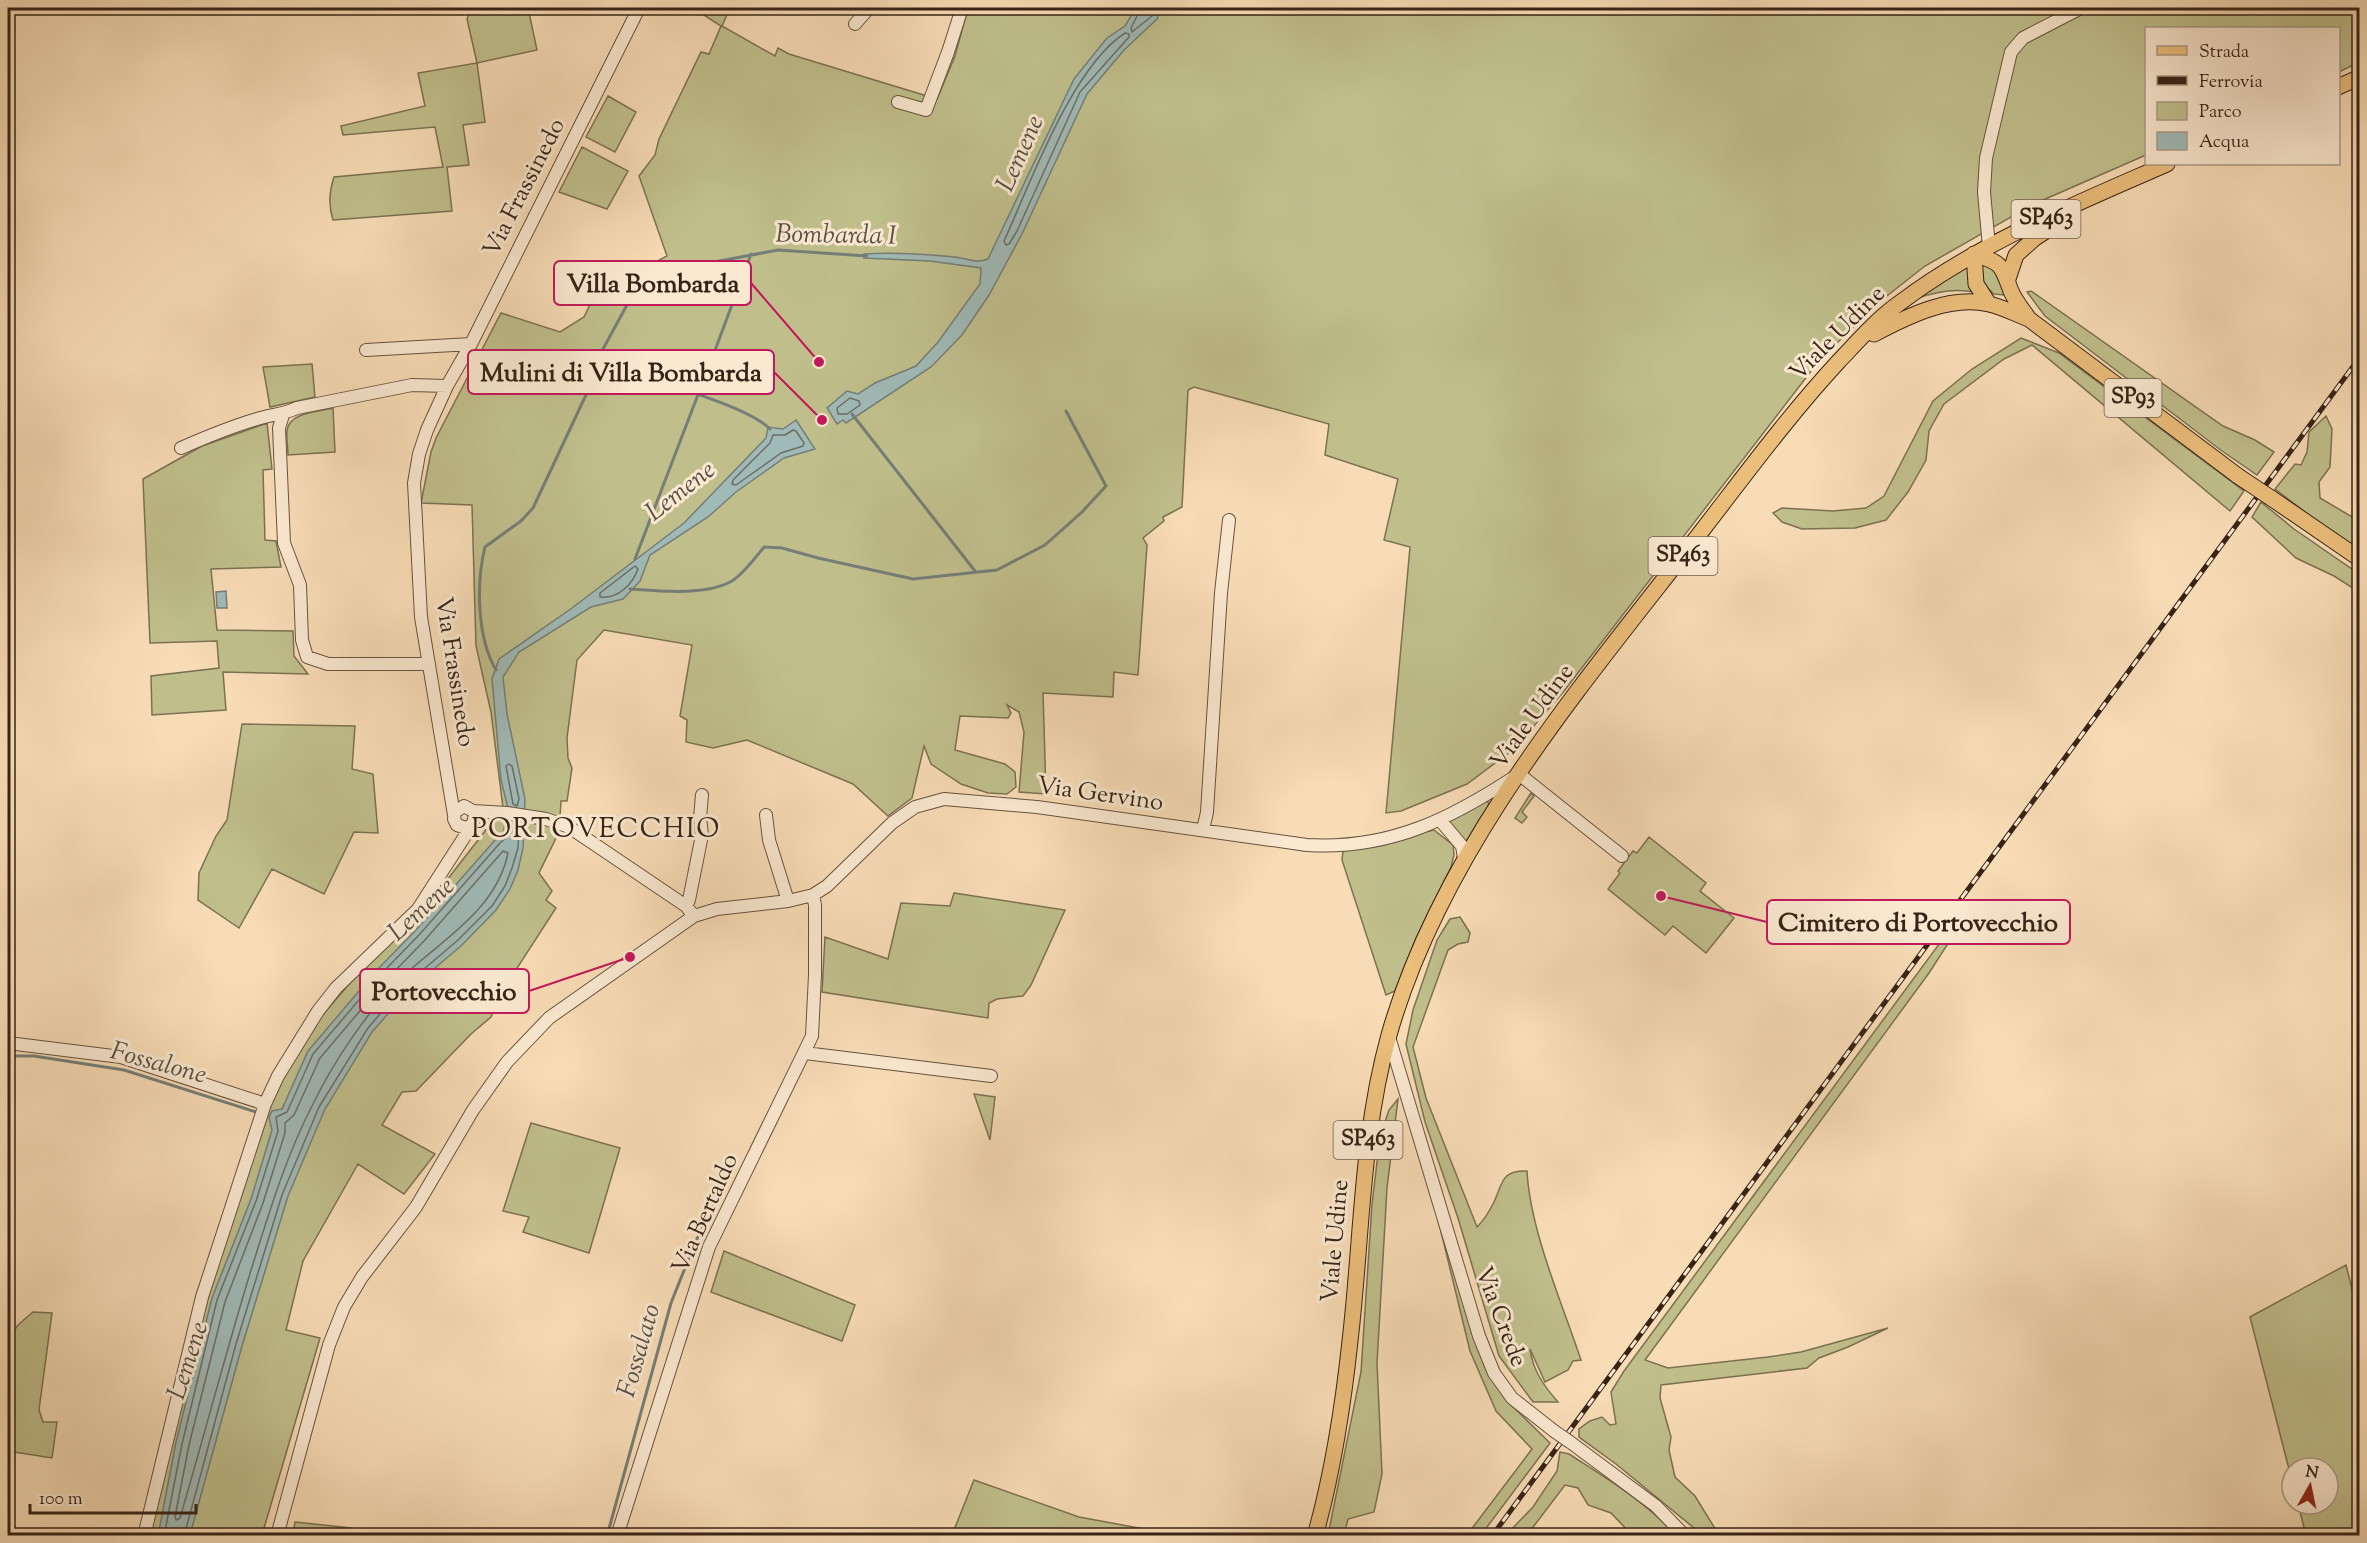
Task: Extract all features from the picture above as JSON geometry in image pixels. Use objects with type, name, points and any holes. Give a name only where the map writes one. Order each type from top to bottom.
[{"type":"main road","points":[[2340,86],[2360,77]]},
{"type":"main road","name":"Viale Udine","points":[[1315,1536],[1329,1489],[1351,1340],[1364,1169],[1372,1115],[1389,1037],[1408,974],[1464,858],[1571,701],[1803,399],[1855,344],[1899,303],[1974,254],[2165,165]]},
{"type":"main road","points":[[2008,279],[2016,255],[2035,238],[2103,192]]},
{"type":"main road","points":[[1974,254],[1977,284],[1989,304]]},
{"type":"main road","name":"SP93","points":[[1974,254],[1990,259],[2003,268],[2011,290],[2028,319]]},
{"type":"main road","name":"SP93","points":[[1855,344],[1903,319],[1941,306],[1966,302],[1989,304],[2028,319],[2238,476],[2360,559]]},
{"type":"street","name":"Via Frassinedo","points":[[455,850],[450,789],[421,617],[414,483],[419,454],[447,386],[471,344],[639,8]]},
{"type":"street","points":[[855,24],[869,8]]},
{"type":"street","points":[[898,102],[926,110],[962,8]]},
{"type":"street","points":[[1989,247],[1984,192],[1986,158],[2011,52],[2023,38],[2081,8]]},
{"type":"street","points":[[366,350],[471,344]]},
{"type":"street","points":[[182,448],[223,429],[266,416],[283,415],[297,408],[412,385],[447,386]]},
{"type":"street","points":[[283,415],[279,428],[284,543],[300,585],[302,640],[307,657],[328,664],[429,664]]},
{"type":"street","points":[[1203,830],[1207,812],[1221,592],[1229,520]]},
{"type":"street","points":[[1520,774],[1622,856]]},
{"type":"street","name":"Via Gervino","points":[[690,911],[814,900],[892,823],[915,807],[944,799],[1037,807],[1332,847],[1380,840],[1421,829],[1468,807],[1520,774]]},
{"type":"street","points":[[450,789],[472,816]]},
{"type":"street","points":[[690,911],[689,900],[702,835],[700,818],[702,795]]},
{"type":"street","points":[[472,816],[463,828],[454,819],[460,807],[472,816],[501,812],[526,815],[569,827],[690,911]]},
{"type":"street","points":[[766,815],[769,840],[788,901]]},
{"type":"street","points":[[144,1536],[202,1297],[263,1112],[278,1076],[318,1011],[336,988],[418,909],[445,870],[472,816]]},
{"type":"street","points":[[1440,820],[1461,846],[1464,858]]},
{"type":"street","name":"Via Bertaldo","points":[[616,1536],[709,1247],[812,1036],[815,975],[814,900]]},
{"type":"street","points":[[277,1536],[329,1345],[344,1307],[362,1277],[416,1207],[473,1110],[507,1062],[549,1018],[690,911]]},
{"type":"street","name":"Via Crede","points":[[1389,1037],[1461,1277],[1490,1364],[1512,1398],[1656,1506],[1685,1536]]},
{"type":"street","points":[[8,1043],[120,1057],[263,1112]]},
{"type":"street","points":[[805,1053],[991,1076]]},
{"type":"green space","points":[[468,8],[528,8],[537,50],[477,63],[467,19]]},
{"type":"green space","points":[[693,8],[730,8],[722,26],[775,56],[778,48],[789,54],[937,99],[955,56],[968,8],[2359,8],[2359,62],[2340,72],[2340,27],[2145,27],[2145,155],[2034,204],[1925,266],[1883,299],[1812,370],[1564,691],[1514,749],[1467,784],[1401,811],[1386,813],[1410,547],[1384,540],[1398,479],[1325,455],[1329,424],[1194,387],[1188,390],[1182,507],[1163,517],[1164,521],[1143,538],[1147,545],[1138,675],[1114,672],[1113,697],[1043,693],[1046,794],[1019,792],[1024,732],[1019,712],[1007,705],[1011,713],[1008,718],[960,716],[955,750],[1005,764],[1015,772],[1016,787],[1007,794],[988,793],[961,784],[931,764],[924,746],[912,798],[888,816],[853,784],[747,740],[713,748],[686,742],[687,720],[680,716],[692,645],[604,630],[577,660],[567,738],[568,758],[572,768],[567,801],[561,801],[559,832],[539,873],[552,891],[546,900],[556,908],[499,996],[491,1017],[471,1034],[416,1091],[402,1092],[382,1125],[435,1154],[404,1194],[358,1164],[303,1261],[286,1330],[320,1338],[262,1535],[149,1536],[211,1279],[268,1109],[286,1069],[321,1017],[367,963],[422,912],[503,808],[491,712],[476,646],[472,505],[421,503],[436,438],[501,313],[560,332],[584,317],[593,298],[607,288],[667,256],[639,176],[655,155],[659,139],[701,52],[709,54],[721,26]]},
{"type":"green space","points":[[477,63],[485,122],[463,125],[469,165],[447,167],[452,211],[333,220],[330,198],[334,177],[443,167],[435,127],[343,135],[341,126],[425,106],[418,73]]},
{"type":"green space","points":[[608,96],[636,112],[615,152],[586,137]]},
{"type":"green space","points":[[582,147],[628,171],[607,209],[559,192]]},
{"type":"green space","points":[[1981,261],[1997,268],[2004,295],[1994,294],[1984,285]]},
{"type":"green space","points":[[1967,264],[1969,285],[1974,292],[1944,291],[1915,299]]},
{"type":"green space","points":[[2031,291],[2223,426],[2255,440],[2274,452],[2257,475],[2222,451],[2045,316],[2027,292]]},
{"type":"green space","points":[[2021,338],[2059,353],[2244,491],[2230,511],[2032,345],[2004,359],[1944,404],[1929,431],[1926,460],[1908,492],[1886,520],[1855,528],[1802,529],[1782,522],[1773,513],[1782,508],[1833,511],[1866,508],[1884,496],[1933,401],[1972,369]]},
{"type":"green space","points":[[312,364],[315,397],[270,407],[263,367]]},
{"type":"green space","points":[[333,408],[335,452],[288,455],[287,431],[293,420],[298,416]]},
{"type":"green space","points":[[2326,416],[2332,429],[2330,467],[2319,482],[2320,498],[2359,521],[2359,551],[2275,489],[2295,464],[2301,465],[2307,452],[2309,432]]},
{"type":"green space","points":[[267,423],[272,469],[263,470],[265,540],[276,541],[281,567],[211,569],[217,630],[293,631],[294,656],[308,674],[223,672],[226,710],[152,715],[151,676],[219,668],[217,641],[150,643],[143,479],[202,446]]},
{"type":"green space","points":[[2261,502],[2294,529],[2359,574],[2359,592],[2334,576],[2296,558],[2252,517]]},
{"type":"green space","points":[[242,724],[355,726],[352,769],[373,774],[378,833],[354,832],[324,894],[272,869],[239,928],[198,900],[199,873],[216,836],[227,820]]},
{"type":"green space","points":[[1531,793],[1534,796],[1522,812],[1527,817],[1522,823],[1515,818]]},
{"type":"green space","points":[[1483,801],[1488,802],[1489,806],[1466,842],[1451,826],[1450,821]]},
{"type":"green space","points":[[1434,830],[1453,845],[1454,855],[1451,867],[1416,938],[1395,991],[1386,995],[1342,860],[1343,851]]},
{"type":"green space","points":[[1649,837],[1706,883],[1700,891],[1734,918],[1706,953],[1673,926],[1665,935],[1608,889],[1633,851],[1637,853]]},
{"type":"green space","points":[[954,893],[1065,910],[1031,985],[1023,996],[997,999],[989,1003],[988,1018],[822,992],[825,937],[888,959],[901,903],[950,906]]},
{"type":"green space","points":[[1971,908],[1929,973],[1645,1360],[1668,1368],[1768,1357],[1801,1352],[1888,1328],[1819,1358],[1807,1368],[1661,1385],[1660,1398],[1671,1437],[1669,1450],[1675,1477],[1695,1496],[1719,1535],[1699,1535],[1694,1528],[1616,1464],[1579,1437],[1579,1429],[1590,1421],[1602,1417],[1610,1425],[1616,1424],[1611,1392],[1624,1371],[1962,913]]},
{"type":"green space","points":[[1460,917],[1470,933],[1468,942],[1458,944],[1448,950],[1413,1047],[1426,1098],[1477,1227],[1490,1210],[1507,1176],[1518,1171],[1527,1171],[1529,1194],[1540,1242],[1581,1360],[1573,1361],[1568,1370],[1545,1382],[1530,1349],[1540,1378],[1558,1402],[1533,1402],[1499,1356],[1458,1218],[1425,1122],[1406,1044],[1413,1010],[1437,940],[1450,919]]},
{"type":"green space","points":[[974,1094],[995,1097],[990,1140]]},
{"type":"green space","points":[[1398,1099],[1387,1188],[1377,1363],[1382,1474],[1374,1512],[1348,1519],[1344,1535],[1328,1535],[1361,1372],[1372,1204],[1380,1137],[1389,1110]]},
{"type":"green space","points":[[531,1123],[620,1148],[589,1253],[523,1232],[529,1217],[503,1211]]},
{"type":"green space","points":[[1436,1211],[1481,1356],[1507,1401],[1550,1443],[1481,1535],[1467,1535],[1532,1449],[1496,1411],[1470,1351]]},
{"type":"green space","points":[[724,1251],[855,1305],[842,1341],[711,1292]]},
{"type":"green space","points":[[2346,1265],[2360,1321],[2359,1535],[2306,1535],[2301,1516],[2340,1516],[2340,1456],[2286,1456],[2250,1317]]},
{"type":"green space","points":[[33,1312],[52,1313],[39,1410],[43,1422],[57,1422],[52,1458],[8,1451],[8,1339],[18,1325]]},
{"type":"green space","points":[[1560,1452],[1569,1454],[1625,1491],[1652,1512],[1675,1535],[1632,1535],[1611,1513],[1588,1505],[1578,1488],[1565,1485],[1527,1535],[1506,1535],[1533,1507],[1557,1471]]},
{"type":"green space","points":[[974,1480],[1079,1517],[1177,1535],[952,1535]]},
{"type":"green space","points":[[295,1522],[351,1528],[363,1535],[293,1535]]},
{"type":"water","points":[[1136,8],[1161,8],[1157,19],[1124,50],[1087,94],[1022,234],[989,295],[962,335],[931,367],[846,423],[843,420],[837,424],[827,408],[847,391],[858,394],[875,383],[916,366],[938,342],[980,284],[981,268],[930,261],[864,258],[864,254],[921,254],[976,261],[988,259],[1074,79],[1107,38],[1125,26]]},
{"type":"water","points":[[796,420],[815,449],[784,458],[736,492],[708,517],[650,555],[640,581],[623,599],[591,607],[519,652],[503,677],[507,714],[525,799],[523,848],[518,870],[510,889],[496,910],[462,945],[408,991],[372,1032],[325,1109],[288,1196],[242,1346],[190,1535],[158,1536],[176,1442],[212,1298],[251,1199],[272,1130],[269,1117],[272,1111],[282,1109],[308,1051],[377,970],[503,834],[508,808],[501,780],[492,679],[499,659],[572,608],[684,523],[766,438],[768,427],[783,429]]},
{"type":"water","points":[[226,591],[227,608],[217,608],[216,592]]},
{"type":"waterway","name":"Bombarda I","points":[[770,429],[757,419],[715,400],[600,365],[603,349],[634,292],[666,271],[778,250],[867,256]]},
{"type":"waterway","points":[[705,377],[751,254]]},
{"type":"waterway","points":[[496,670],[485,642],[480,610],[480,577],[485,547],[521,521],[533,508],[600,365]]},
{"type":"waterway","name":"Lemene","points":[[635,559],[699,392]]},
{"type":"waterway","name":"PORTOVECCHIO","points":[[630,589],[696,591],[721,586],[741,574],[764,547],[782,548],[913,579],[997,570],[1045,545],[1082,512],[1106,486],[1066,411]]},
{"type":"waterway","points":[[852,414],[975,571]]},
{"type":"waterway","name":"Fossalone","points":[[8,1056],[34,1056],[124,1070],[259,1113]]},
{"type":"waterway","name":"Fossalato","points":[[607,1536],[671,1303],[695,1243],[725,1182]]},
{"type":"railway","points":[[1492,1536],[2360,357]]},
{"type":"place","name":"Villa Bombarda","points":[[819,362]]},
{"type":"place","name":"Mulini di Villa Bombarda","points":[[822,420]]},
{"type":"place","name":"Cimitero di Portovecchio","points":[[1661,896]]},
{"type":"place","name":"Portovecchio","points":[[630,957]]},
{"type":"district","name":"PORTOVECCHIO","points":[[596,830]]}]
